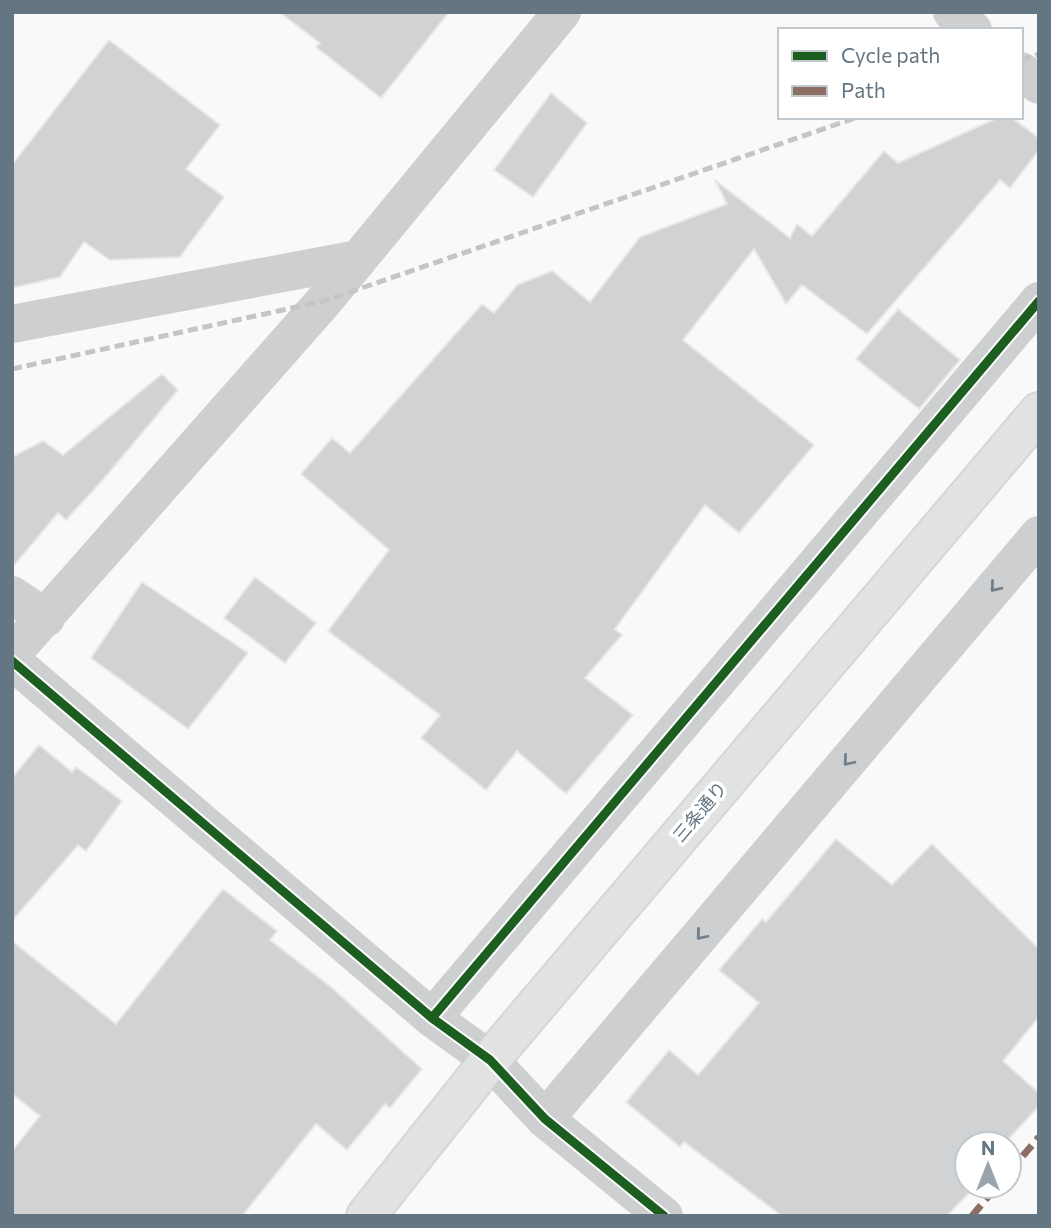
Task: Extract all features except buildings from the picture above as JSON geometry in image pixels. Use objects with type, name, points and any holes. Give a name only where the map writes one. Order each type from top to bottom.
[{"type":"highway","name":"三条通り","points":[[366,1216],[490,1060],[1039,412]]},
{"type":"street","points":[[12,654],[358,258],[562,12]]},
{"type":"street","points":[[952,12],[971,28]]},
{"type":"street","points":[[1023,73],[1039,85]]},
{"type":"street","points":[[12,324],[358,258]]},
{"type":"street","points":[[432,1018],[1039,300]]},
{"type":"street","points":[[545,1119],[1039,535]]},
{"type":"street","points":[[12,595],[46,618]]},
{"type":"street","points":[[12,661],[432,1018],[490,1060],[545,1119],[664,1216]]},
{"type":"railway","points":[[1023,59],[1039,54]]},
{"type":"railway","points":[[12,369],[324,301],[852,119]]},
{"type":"marked path","points":[[1023,1156],[1039,1137]]},
{"type":"marked path","points":[[972,1216],[985,1200]]},
{"type":"cycle path","points":[[432,1018],[1039,301]]},
{"type":"cycle path","points":[[12,661],[432,1018],[490,1060],[545,1119],[664,1216]]}]
